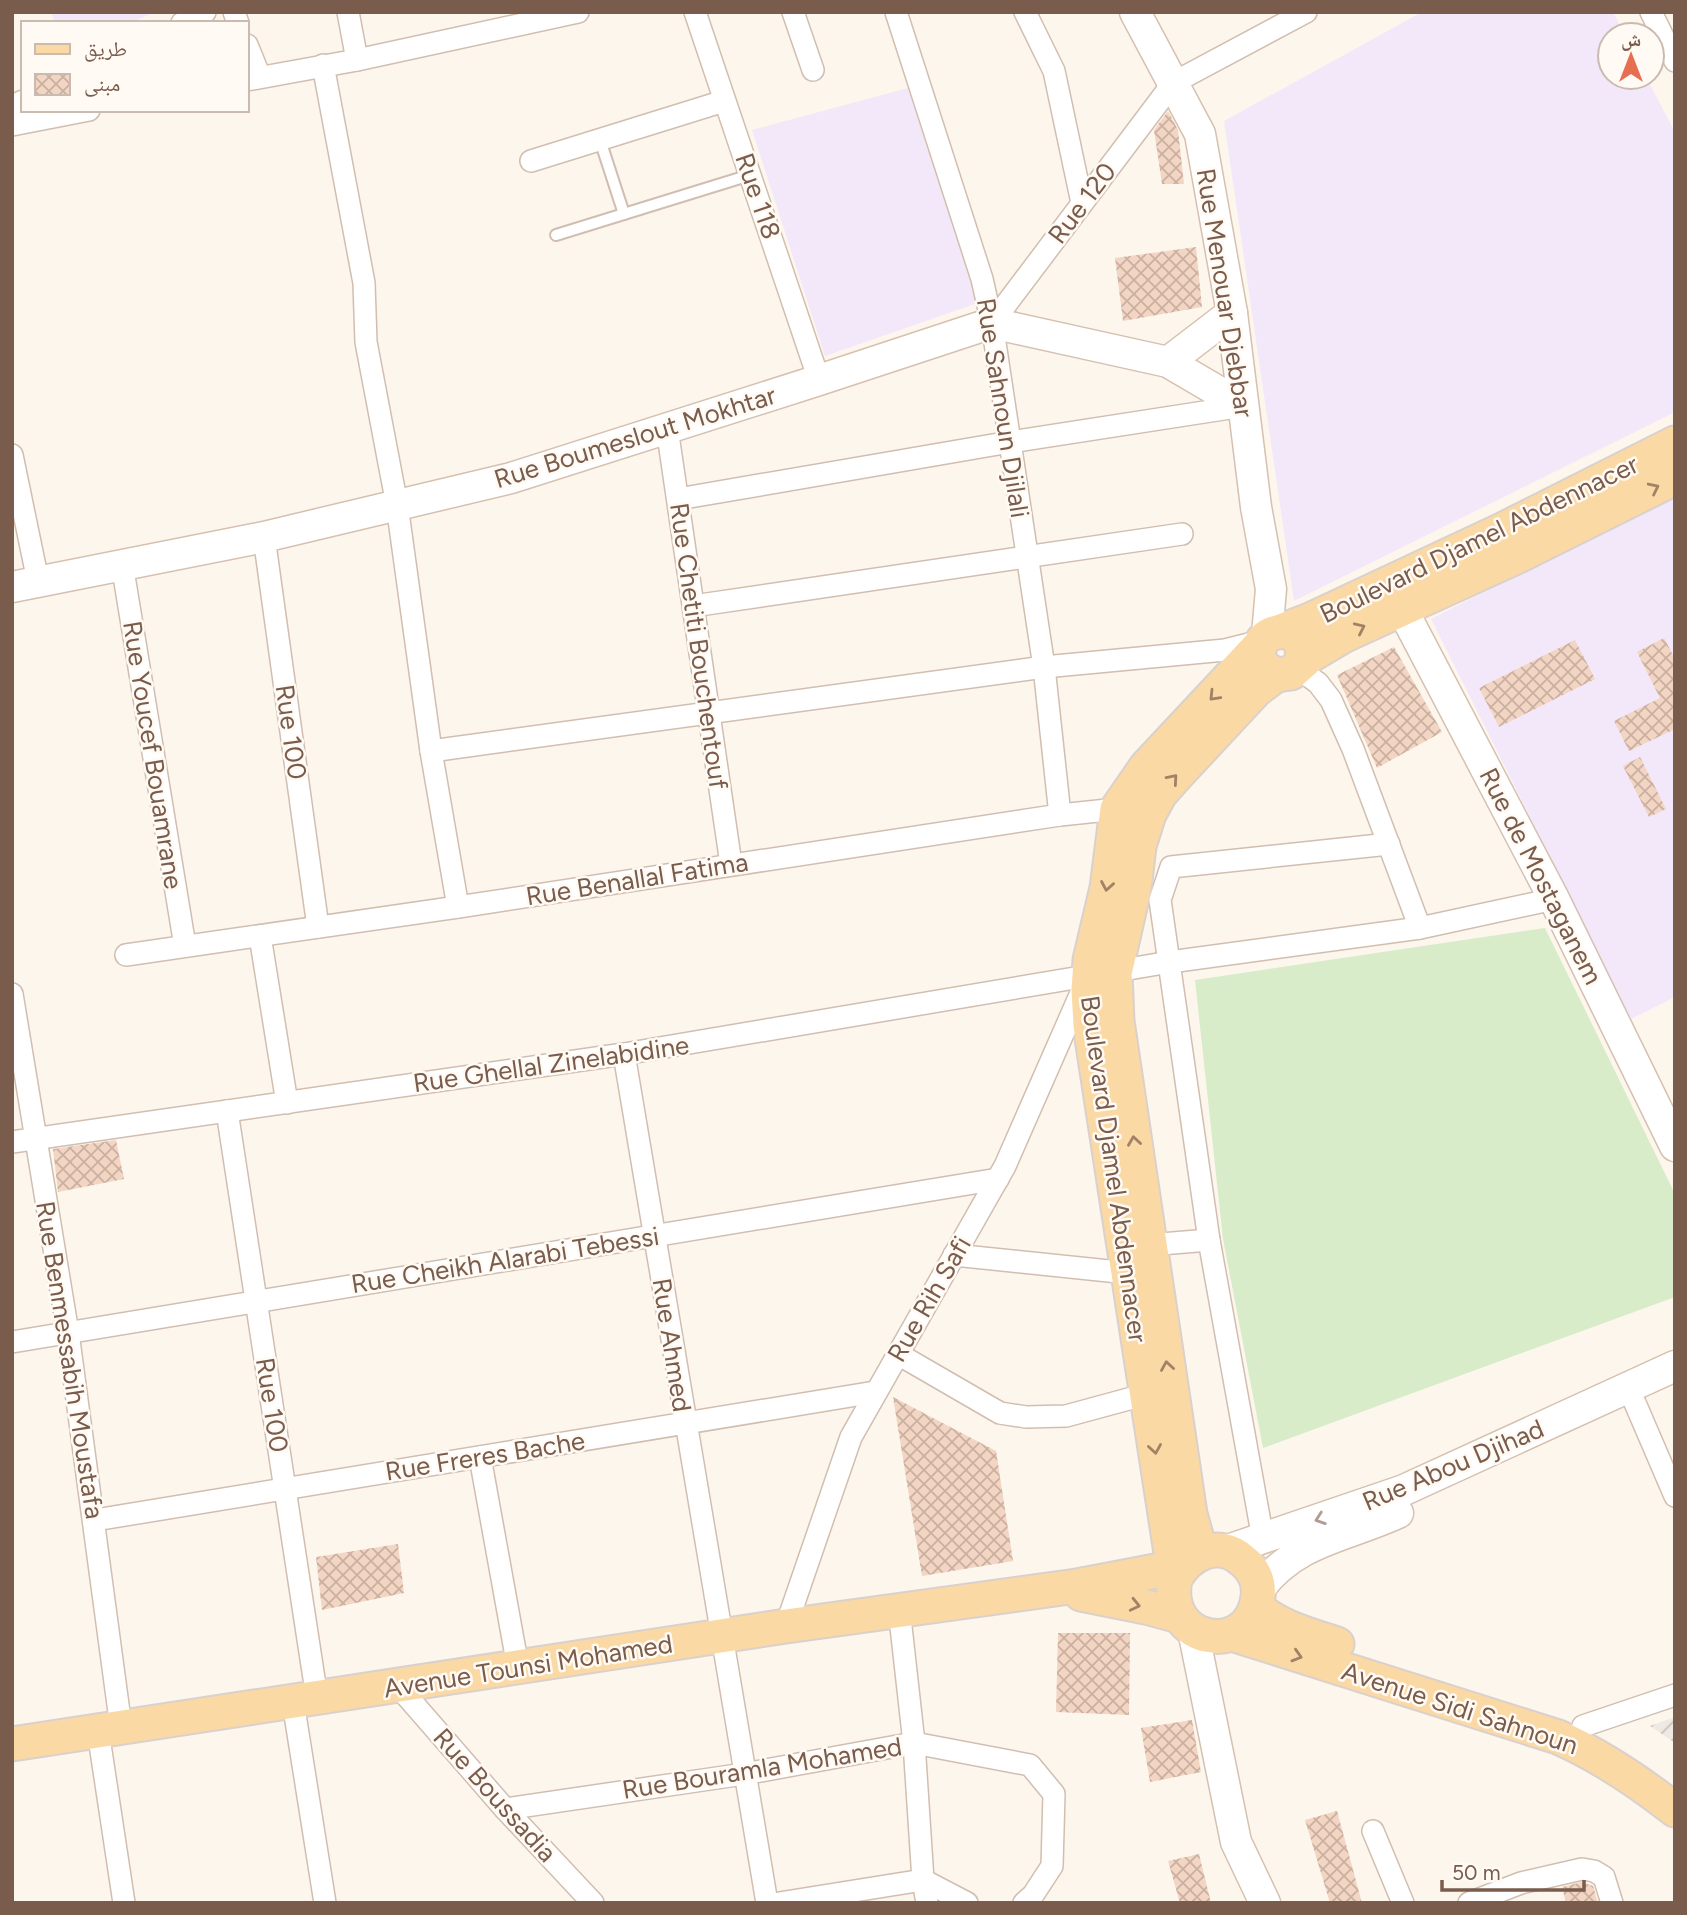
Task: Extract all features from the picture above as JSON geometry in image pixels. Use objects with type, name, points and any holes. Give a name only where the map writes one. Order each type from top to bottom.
[{"type":"main road","name":"Boulevard Djamel Abdennacer","points":[[1191,1563],[1190,1514],[1117,1021],[1101,975],[1093,940],[1146,767],[1281,647],[1507,544],[1610,493],[1675,443]]},
{"type":"main road","name":"Boulevard Djamel Abdennacer","points":[[1610,493],[1675,478]]},
{"type":"main road","name":"Boulevard Djamel Abdennacer","points":[[1281,647],[1332,642],[1402,609],[1507,544]]},
{"type":"main road","name":"Boulevard Djamel Abdennacer","points":[[1101,975],[1090,1025],[1146,1394],[1191,1563]]},
{"type":"main road","points":[[1238,1556],[1256,1575],[1258,1598],[1243,1628],[1208,1629],[1174,1604],[1173,1592],[1191,1563],[1238,1556]]},
{"type":"main road","name":"Avenue Tounsi Mohamed","points":[[12,1744],[899,1609],[1044,1591],[1109,1581],[1191,1563]]},
{"type":"main road","name":"Avenue Tounsi Mohamed","points":[[1044,1591],[1112,1600],[1208,1629]]},
{"type":"main road","name":"Avenue Sidi Sahnoun","points":[[1258,1598],[1271,1619],[1298,1632],[1537,1708],[1583,1726],[1620,1745],[1675,1788]]},
{"type":"main road","name":"Avenue Sidi Sahnoun","points":[[1208,1629],[1558,1737],[1591,1751],[1612,1764],[1675,1811]]},
{"type":"street","points":[[185,21],[205,12]]},
{"type":"street","points":[[348,12],[357,60]]},
{"type":"street","points":[[248,50],[253,78],[357,60],[578,12]]},
{"type":"street","name":"Rue 118","points":[[695,12],[820,380]]},
{"type":"street","points":[[793,12],[813,70]]},
{"type":"street","name":"Rue Sahnoun Djilali","points":[[896,12],[978,266],[992,323],[1044,667],[1060,815]]},
{"type":"street","points":[[1025,12],[1054,71],[1082,203]]},
{"type":"street","name":"Rue Menouar Djebbar","points":[[1135,12],[1200,134],[1232,313],[1256,507],[1281,647]]},
{"type":"street","points":[[1173,83],[1306,12]]},
{"type":"street","points":[[1651,12],[1675,61]]},
{"type":"street","points":[[324,65],[364,284],[366,342],[397,505],[431,751],[458,907]]},
{"type":"street","name":"Rue 120","points":[[992,323],[1173,83]]},
{"type":"street","points":[[531,161],[724,101]]},
{"type":"street","points":[[12,125],[79,112]]},
{"type":"street","points":[[1168,362],[1232,313]]},
{"type":"street","points":[[992,323],[1168,362],[1243,405]]},
{"type":"street","name":"Rue Boumeslout Mokhtar","points":[[25,584],[264,537],[511,478],[992,323]]},
{"type":"street","points":[[678,499],[1243,405]]},
{"type":"street","name":"Rue Chetiti Bouchentouf","points":[[667,428],[731,864]]},
{"type":"street","points":[[12,455],[25,584]]},
{"type":"street","points":[[693,606],[1182,534]]},
{"type":"street","name":"Rue 100","points":[[264,537],[318,927]]},
{"type":"street","name":"Rue Youcef Bouamrane","points":[[122,564],[185,946]]},
{"type":"street","name":"Rue de Mostaganem","points":[[1402,609],[1554,899],[1675,1146]]},
{"type":"street","points":[[431,751],[1044,667],[1281,647],[1318,683],[1331,700],[1353,749],[1420,928]]},
{"type":"street","name":"Rue Benallal Fatima","points":[[126,955],[1060,815],[1133,811]]},
{"type":"street","points":[[1263,1539],[1209,1240],[1160,900],[1171,867],[1389,844]]},
{"type":"street","name":"Rue Ghellal Zinelabidine","points":[[12,1142],[624,1054],[1170,962],[1420,928],[1554,899]]},
{"type":"street","points":[[260,936],[287,1103]]},
{"type":"street","name":"Rue Rih Safi","points":[[786,1626],[852,1437],[875,1392],[998,1179],[1101,975]]},
{"type":"street","name":"Rue Benmessabih Moustafa","points":[[12,994],[68,1333],[95,1520],[124,1903]]},
{"type":"street","name":"Rue Ahmed","points":[[624,1054],[766,1903]]},
{"type":"street","name":"Rue 100","points":[[227,1111],[285,1489],[325,1903]]},
{"type":"street","name":"Rue Cheikh Alarabi Tebessi","points":[[12,1342],[998,1179]]},
{"type":"street","points":[[1149,1245],[1209,1240]]},
{"type":"street","points":[[954,1255],[1128,1273]]},
{"type":"street","points":[[898,1354],[1000,1413],[1026,1417],[1066,1416],[1146,1394]]},
{"type":"street","name":"Rue Abou Djihad","points":[[1191,1563],[1404,1490],[1675,1366]]},
{"type":"street","name":"Rue Abou Djihad","points":[[1258,1598],[1280,1565],[1306,1548],[1386,1518],[1675,1385]]},
{"type":"street","name":"Rue Freres Bache","points":[[95,1520],[875,1392]]},
{"type":"street","points":[[1635,1404],[1675,1496]]},
{"type":"street","points":[[480,1457],[518,1667]]},
{"type":"street","points":[[899,1609],[914,1743],[923,1880],[927,1903]]},
{"type":"street","points":[[1208,1629],[1208,1700],[1237,1842],[1265,1903]]},
{"type":"street","name":"Rue Boussadia","points":[[398,1686],[505,1809],[593,1903]]},
{"type":"street","points":[[1583,1726],[1675,1695]]},
{"type":"street","name":"Rue Bouramla Mohamed","points":[[505,1809],[744,1774],[914,1743],[1030,1765],[1054,1794],[1052,1866],[1033,1895],[1024,1903]]},
{"type":"street","points":[[1373,1831],[1403,1903]]},
{"type":"street","points":[[1469,1903],[1524,1893],[1582,1869],[1594,1871],[1604,1877],[1612,1903]]},
{"type":"street","points":[[779,1903],[923,1880],[967,1903]]},
{"type":"lane","points":[[600,140],[624,214]]},
{"type":"lane","points":[[556,235],[750,175]]},
{"type":"shaded area","points":[[51,12],[154,12],[135,21],[54,21]]},
{"type":"shaded area","points":[[1422,12],[1613,12],[1618,21],[1596,21],[1596,91],[1653,91],[1675,132],[1675,412],[1294,601],[1224,121]]},
{"type":"shaded area","points":[[908,88],[978,303],[825,356],[752,130]]},
{"type":"shaded area","points":[[1675,494],[1675,997],[1631,1019],[1431,619]]},
{"type":"shaded area","points":[[1675,1717],[1675,1743],[1650,1726]]},
{"type":"green space","points":[[1545,928],[1675,1194],[1675,1297],[1263,1448],[1223,1239],[1195,980]]},
{"type":"building","points":[[1168,111],[1178,130],[1184,184],[1162,184],[1154,130]]},
{"type":"building","points":[[1196,247],[1202,307],[1123,321],[1115,258]]},
{"type":"building","points":[[1664,638],[1675,659],[1675,729],[1629,751],[1614,721],[1660,698],[1637,652]]},
{"type":"building","points":[[1575,640],[1595,679],[1499,727],[1479,688]]},
{"type":"building","points":[[1394,647],[1442,732],[1377,768],[1337,675]]},
{"type":"building","points":[[1640,757],[1666,809],[1649,817],[1623,766]]},
{"type":"building","points":[[116,1140],[124,1179],[58,1192],[53,1149]]},
{"type":"building","points":[[893,1397],[996,1451],[1013,1561],[922,1576]]},
{"type":"building","points":[[398,1544],[404,1593],[322,1610],[316,1557]]},
{"type":"building","points":[[1058,1633],[1130,1633],[1129,1715],[1056,1712]]},
{"type":"building","points":[[1192,1720],[1201,1772],[1150,1782],[1141,1728]]},
{"type":"building","points":[[1337,1811],[1362,1903],[1330,1903],[1305,1820]]},
{"type":"building","points":[[1199,1854],[1211,1903],[1180,1903],[1168,1861]]},
{"type":"building","points":[[1582,1882],[1593,1886],[1598,1903],[1566,1903],[1562,1887]]}]
